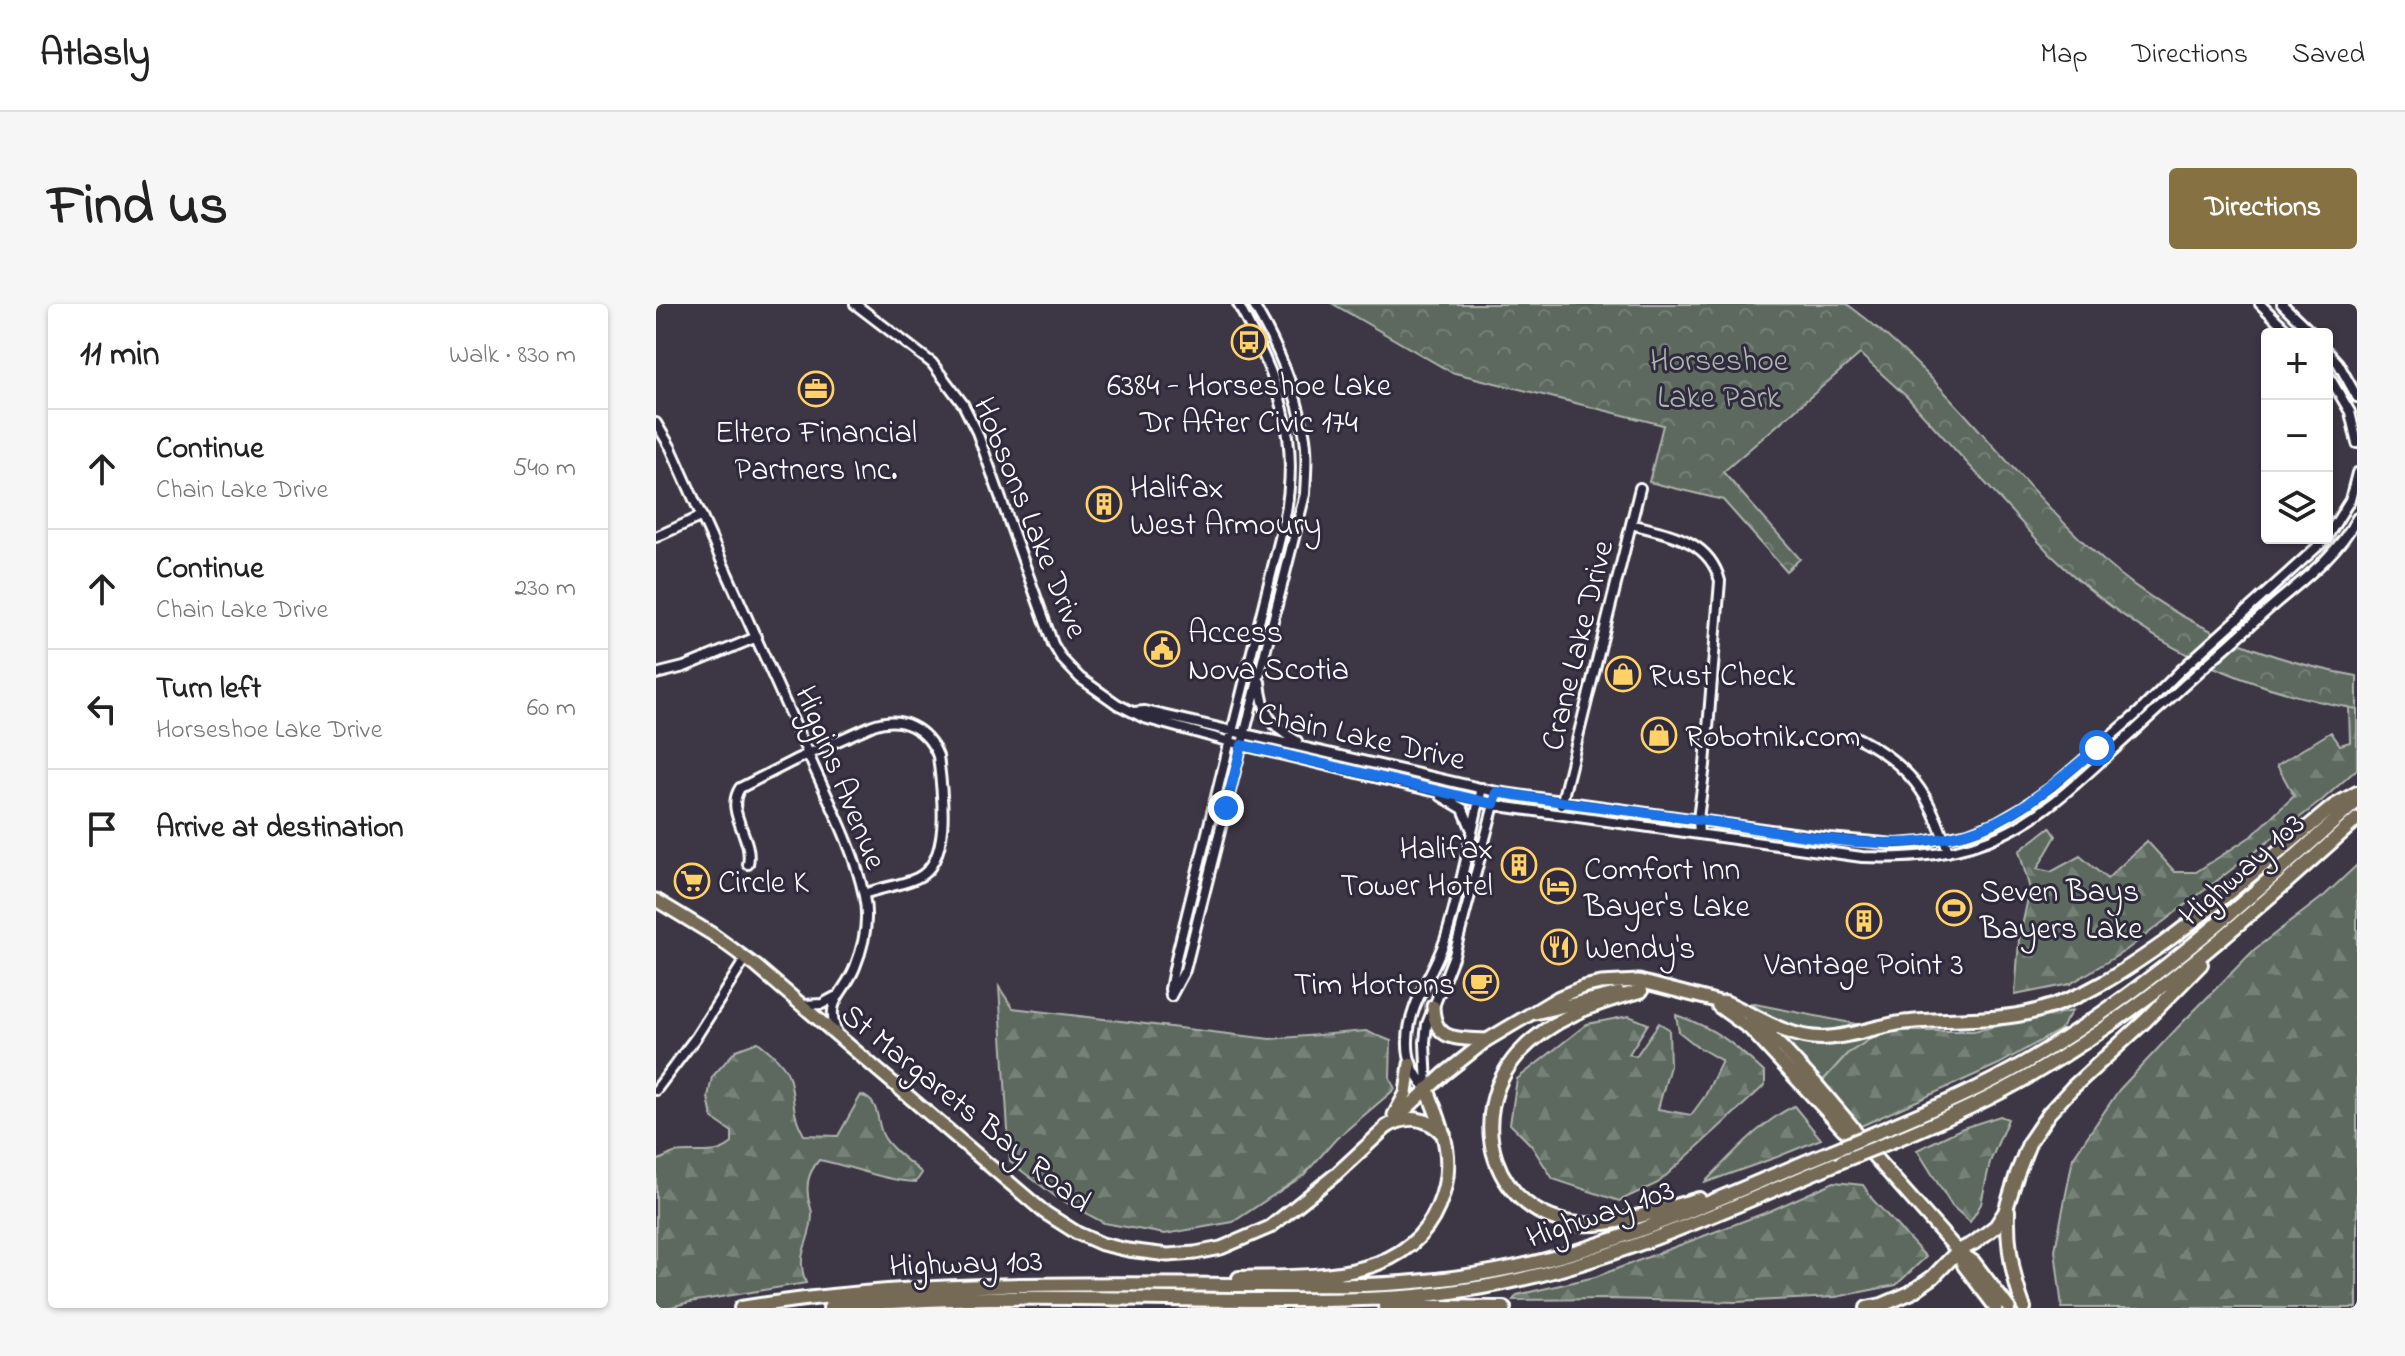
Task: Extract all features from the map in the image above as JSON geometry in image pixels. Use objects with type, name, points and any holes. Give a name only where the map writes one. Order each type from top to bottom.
[{"type":"highway","points":[[1725,1002],[1784,1030],[1819,1038],[1896,1023],[1991,1018],[2055,1005],[2115,978],[2193,922],[2334,806],[2357,793]]},
{"type":"highway","name":"Highway 103","points":[[741,1308],[898,1289],[1415,1283],[1515,1268],[1587,1248],[1644,1228],[1880,1131],[1983,1086],[2029,1061],[2141,984],[2217,924],[2357,801]]},
{"type":"highway","name":"Highway 103","points":[[830,1308],[973,1298],[1389,1298],[1440,1294],[1559,1271],[1649,1241],[1890,1142],[1989,1098],[2053,1062],[2134,1007],[2236,927],[2357,819]]},
{"type":"highway","points":[[1867,1308],[1910,1293],[1933,1277],[1958,1251],[1996,1226],[2005,1212],[2030,1141],[2049,1113],[2146,1020],[2236,927]]},
{"type":"highway","points":[[1641,991],[1592,1005],[1564,1018],[1530,1042],[1506,1069],[1493,1097],[1489,1128],[1493,1154],[1507,1182],[1524,1201],[1542,1213],[1566,1222],[1586,1224],[1616,1221],[1763,1179]]},
{"type":"highway","points":[[1048,1285],[1059,1281],[1300,1276],[1348,1272],[1386,1261],[1414,1243],[1436,1213],[1447,1176],[1446,1137],[1427,1089]]},
{"type":"highway","points":[[1386,1127],[1402,1120],[1419,1119],[1434,1126],[1446,1137]]},
{"type":"highway","points":[[2010,1196],[2009,1254],[2014,1281],[2024,1308]]},
{"type":"highway","points":[[1319,1300],[1332,1305],[1504,1308]]},
{"type":"main road","name":"St Margarets Bay Road","points":[[656,900],[746,958],[1065,1227],[1102,1244],[1168,1255],[1195,1253],[1233,1244],[1270,1227],[1335,1175],[1427,1089],[1487,1040],[1559,997],[1601,983],[1639,981],[1725,1002],[1754,1020],[1783,1048],[1958,1251],[1974,1262],[2009,1308]]},
{"type":"main road","name":"St Margarets Bay Road","points":[[1535,1013],[1606,995],[1659,987]]},
{"type":"main road","name":"St Margarets Bay Road","points":[[1709,1000],[1750,1029],[1843,1129],[1864,1145]]},
{"type":"main road","points":[[1433,1006],[1435,1024],[1447,1035],[1458,1039],[1487,1040]]},
{"type":"main road","points":[[1386,1127],[1406,1093],[1410,1064]]},
{"type":"main road","name":"St Margarets Bay Road","points":[[1958,1251],[1964,1266],[1996,1308]]},
{"type":"street","name":"Hobsons Lake Drive","points":[[855,304],[932,363],[957,393],[977,432],[1057,651],[1085,683],[1110,701],[1144,718],[1229,741]]},
{"type":"street","points":[[1238,304],[1259,343],[1285,416],[1290,445],[1290,481],[1264,602],[1185,924],[1171,996],[1185,970],[1305,494],[1305,433],[1281,357],[1253,304]]},
{"type":"street","points":[[2260,304],[2285,328]]},
{"type":"street","points":[[2282,304],[2307,328]]},
{"type":"street","points":[[2333,358],[2357,397]]},
{"type":"street","points":[[2333,383],[2350,412],[2357,443]]},
{"type":"street","points":[[656,423],[702,516],[656,537]]},
{"type":"street","name":"Chain Lake Drive","points":[[2333,528],[2350,500],[2357,473]]},
{"type":"street","name":"Crane Lake Drive","points":[[1559,814],[1640,488]]},
{"type":"street","name":"Higgins Avenue","points":[[702,516],[852,856],[864,894],[866,911],[862,944],[854,970],[836,996]]},
{"type":"street","name":"Chain Lake Drive","points":[[1229,741],[1494,804],[1862,857],[1909,858],[1948,852],[2004,834],[2065,794],[2329,557],[2357,518]]},
{"type":"street","points":[[1631,524],[1694,543],[1711,559],[1720,581],[1699,834]]},
{"type":"street","name":"Chain Lake Drive","points":[[1232,730],[1497,792],[1868,843],[1896,844],[1944,839],[1997,822],[2052,787],[2138,713],[2320,544]]},
{"type":"street","points":[[1264,602],[1277,605]]},
{"type":"street","points":[[656,674],[684,667],[757,637]]},
{"type":"street","points":[[1259,677],[1263,707],[1269,719],[1278,730],[1305,746]]},
{"type":"street","name":"Hobsons Lake Drive","points":[[1132,712],[1145,711],[1232,730]]},
{"type":"street","points":[[748,864],[749,847],[734,807],[736,793],[746,784],[873,725],[901,722],[918,729],[935,747],[939,763],[942,828],[938,855],[918,877],[864,894]]},
{"type":"street","points":[[1854,736],[1887,754],[1914,779],[1930,804],[1948,852]]},
{"type":"street","points":[[1371,776],[1374,763]]},
{"type":"street","points":[[1427,1089],[1410,1064],[1408,1041],[1411,1019],[1446,936],[1482,788]]},
{"type":"street","points":[[1428,790],[1457,803],[1463,809],[1472,832]]},
{"type":"street","points":[[1427,1089],[1427,1024],[1454,955],[1497,792]]},
{"type":"street","points":[[1202,853],[1214,856]]},
{"type":"street","points":[[1185,924],[1196,927]]},
{"type":"street","points":[[656,1090],[696,1037],[746,958]]},
{"type":"street","points":[[802,1005],[822,1004],[836,996]]},
{"type":"street","points":[[836,996],[831,1014],[837,1035]]},
{"type":"green space","name":"Horseshoe Lake Park","points":[[1333,304],[1847,304],[1914,361],[2031,488],[2120,575],[2182,616],[2249,647],[2320,669],[2357,676],[2357,709],[2269,688],[2229,673],[2154,636],[2119,612],[2050,554],[1907,397],[1860,354],[1723,472],[1800,559],[1786,571],[1723,500],[1649,482],[1663,425],[1451,372]]},
{"type":"green space","points":[[2357,702],[2357,769],[2320,802],[2125,951],[2070,984],[2015,995],[2019,940],[2030,889],[2019,851],[2050,827],[2056,836],[2037,869],[2051,872],[2080,856],[2107,879],[2147,841],[2175,872],[2196,872],[2253,835],[2294,796],[2277,765],[2331,732],[2340,745],[2350,742],[2349,708]]},
{"type":"green space","points":[[2357,865],[2357,1308],[2062,1308],[2055,1250],[2073,1158],[2119,1090],[2180,1025],[2255,949],[2325,895]]},
{"type":"green space","points":[[999,987],[1013,1008],[1270,1039],[1366,1031],[1391,1041],[1390,1078],[1395,1089],[1336,1139],[1304,1175],[1233,1222],[1165,1234],[1104,1223],[1056,1197],[1010,1162]]},
{"type":"green space","points":[[1750,1003],[1856,1024],[1826,1030],[1800,1028]]},
{"type":"green space","points":[[2072,1011],[2060,1030],[1999,1064],[1861,1126],[1820,1084],[1847,1054],[1872,1038],[1893,1031],[1973,1031]]},
{"type":"green space","points":[[1676,1015],[1703,1026],[1734,1046],[1765,1073],[1765,1085],[1658,1183],[1619,1201],[1553,1179],[1531,1145],[1510,1124],[1517,1079],[1587,1024],[1629,1016],[1648,1024],[1629,1054],[1636,1056],[1659,1023],[1669,1029],[1670,1066],[1658,1109],[1691,1115],[1705,1096],[1722,1061],[1679,1032]]},
{"type":"green space","points":[[1887,1029],[1917,1030],[1893,1031],[1847,1054],[1820,1084],[1775,1032],[1794,1039]]},
{"type":"green space","points":[[758,1042],[787,1072],[795,1112],[804,1135],[838,1136],[861,1095],[875,1107],[887,1142],[922,1173],[916,1182],[904,1181],[819,1160],[811,1172],[808,1185],[812,1214],[802,1263],[806,1283],[656,1308],[656,1161],[674,1153],[712,1152],[732,1143],[732,1132],[712,1118],[708,1097],[712,1077],[736,1050]]},
{"type":"green space","points":[[1794,1106],[1821,1139],[1704,1183],[1757,1131]]},
{"type":"green space","points":[[2000,1116],[2008,1119],[1990,1162],[1981,1204],[1970,1222],[1952,1206],[1917,1150],[1963,1128]]},
{"type":"green space","points":[[1834,1182],[1863,1185],[1926,1257],[1896,1285],[1836,1297],[1736,1302],[1513,1300],[1517,1295],[1595,1277],[1770,1211]]},
{"type":"place","name":"6384 - Horseshoe Lake Dr After Civic 174","points":[[1249,342]]},
{"type":"place","name":"Eltero Financial Partners Inc.","points":[[816,389]]},
{"type":"place","name":"Halifax West Armoury","points":[[1104,504]]},
{"type":"place","name":"Access Nova Scotia","points":[[1162,649]]},
{"type":"place","name":"Rust Check","points":[[1623,674]]},
{"type":"place","name":"Robotnik.com","points":[[1659,735]]},
{"type":"place","name":"Halifax Tower Hotel","points":[[1519,865]]},
{"type":"place","name":"Circle K","points":[[692,881]]},
{"type":"place","name":"Comfort Inn Bayer's Lake","points":[[1558,886]]},
{"type":"place","name":"Seven Bays Bayers Lake","points":[[1954,908]]},
{"type":"place","name":"Vantage Point 3","points":[[1864,921]]},
{"type":"place","name":"Wendy's","points":[[1559,947]]},
{"type":"place","name":"Tim Hortons","points":[[1481,983]]},
{"type":"route","points":[[1226,808],[1242,745],[1494,804],[1497,792],[1829,838],[1896,844],[1944,839],[1997,822],[2052,787],[2097,748]]}]
